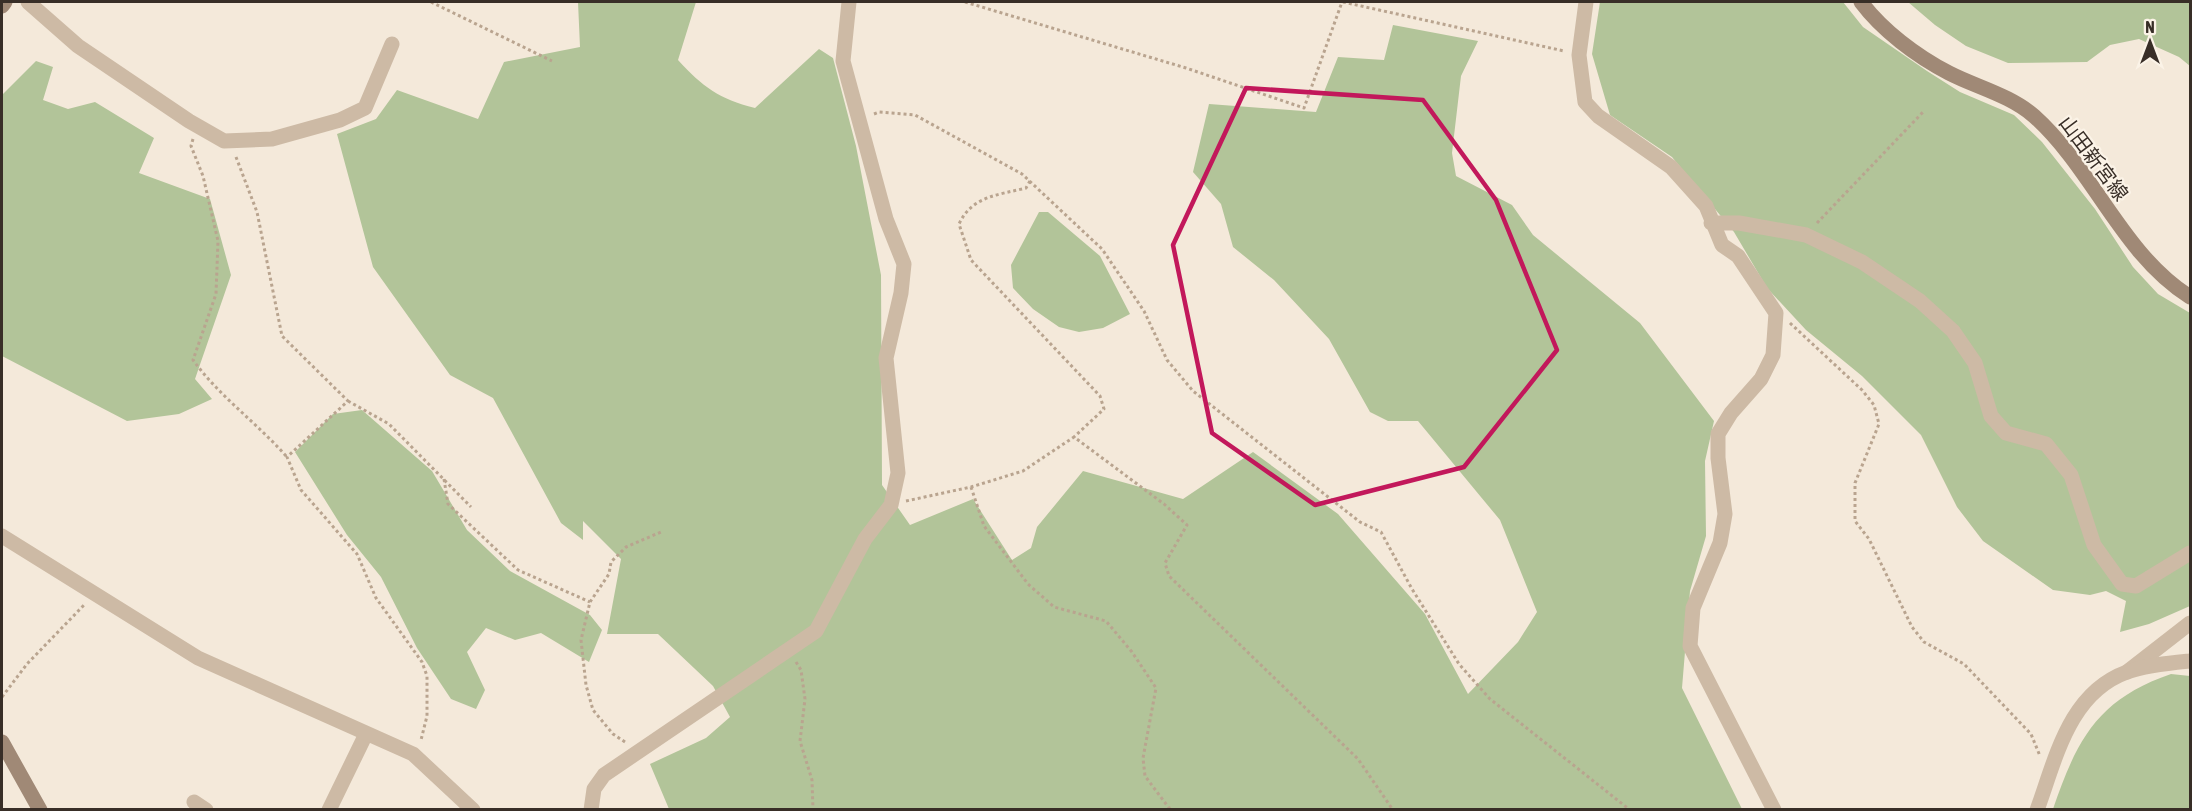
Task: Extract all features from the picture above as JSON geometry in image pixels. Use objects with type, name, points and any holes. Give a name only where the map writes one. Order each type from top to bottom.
[{"type":"main road","points":[[2,6],[5,2]]},
{"type":"main road","name":"山田新宮線","points":[[1861,2],[1876,22],[1947,72],[1996,93],[2032,114],[2064,147],[2131,244],[2167,283],[2190,297]]},
{"type":"main road","points":[[2,742],[40,810]]},
{"type":"street","points":[[28,2],[78,46],[197,126],[224,141],[272,139],[340,120],[364,108],[392,44]]},
{"type":"street","points":[[591,810],[594,789],[604,775],[816,631],[865,539],[891,505],[898,473],[886,358],[901,293],[904,264],[886,219],[843,61],[849,2]]},
{"type":"street","points":[[1586,2],[1579,55],[1585,102],[1598,116],[1671,167],[1706,206],[1711,224],[1722,245],[1738,256],[1776,313],[1773,355],[1761,379],[1731,414],[1718,434],[1725,514],[1720,543],[1693,608],[1690,624],[1690,646],[1774,810]]},
{"type":"street","points":[[1711,224],[1739,223],[1806,235],[1862,262],[1920,301],[1953,331],[1975,363],[1991,416],[2006,432],[2046,444],[2071,475],[2094,545],[2122,584],[2136,586],[2190,553]]},
{"type":"street","points":[[2,536],[198,658],[413,754],[473,810]]},
{"type":"street","points":[[2037,810],[2059,742],[2078,711],[2102,684],[2127,672],[2190,623]]},
{"type":"street","points":[[2127,672],[2190,661]]},
{"type":"street","points":[[329,810],[366,734]]},
{"type":"path","points":[[431,2],[552,61]]},
{"type":"path","points":[[965,2],[1186,68],[1304,108],[1343,2],[1579,55]]},
{"type":"path","points":[[1806,235],[1924,111]]},
{"type":"path","points":[[861,121],[879,112],[915,116],[1022,174],[1030,181],[1102,249],[1144,311],[1167,360],[1193,391],[1360,522],[1381,532],[1412,589],[1458,664],[1474,682],[1490,699],[1630,810]]},
{"type":"path","points":[[197,126],[191,146],[203,176],[218,241],[216,294],[193,360],[209,382],[262,429],[286,457],[301,490],[357,554],[376,598],[422,662],[427,676],[426,716],[420,746],[413,754]]},
{"type":"path","points":[[224,141],[239,160],[256,212],[282,336],[348,401],[389,424],[471,507]]},
{"type":"path","points":[[891,505],[971,487],[1023,471],[1074,437],[1104,410],[1100,396],[971,260],[959,224],[965,211],[985,198],[1026,188],[1030,181]]},
{"type":"path","points":[[1776,313],[1803,333],[1874,405],[1879,424],[1855,483],[1855,521],[1869,539],[1912,627],[1924,642],[1964,664],[2031,734],[2049,772]]},
{"type":"path","points":[[286,457],[348,401]]},
{"type":"path","points":[[1074,437],[1164,504],[1187,525],[1165,563],[1169,576],[1358,759],[1393,810]]},
{"type":"path","points":[[444,479],[448,504],[518,570],[590,602]]},
{"type":"path","points":[[971,487],[984,526],[1028,584],[1054,607],[1106,621],[1132,652],[1156,688],[1143,758],[1145,776],[1169,808],[1175,810]]},
{"type":"path","points":[[639,752],[613,734],[593,710],[586,686],[581,640],[590,602],[609,574],[611,562],[626,546],[661,532]]},
{"type":"path","points":[[2,697],[27,663],[94,594]]},
{"type":"path","points":[[788,651],[801,670],[805,699],[800,741],[812,780],[813,810]]},
{"type":"highlighted area","points":[[1246,88],[1423,100],[1496,200],[1557,350],[1464,467],[1315,505],[1212,433],[1173,245]]},
{"type":"green space","points":[[578,2],[696,2],[678,60],[712,91],[755,108],[819,49],[833,58],[856,146],[881,275],[882,485],[910,525],[973,499],[1012,560],[1031,548],[1037,527],[1083,471],[1183,499],[1253,452],[1338,514],[1425,614],[1468,694],[1518,642],[1537,612],[1500,520],[1418,421],[1388,421],[1370,412],[1329,339],[1274,280],[1233,247],[1221,204],[1193,172],[1209,104],[1316,112],[1338,57],[1384,60],[1393,25],[1478,41],[1461,76],[1452,153],[1456,176],[1512,205],[1533,235],[1640,323],[1714,421],[1705,461],[1706,536],[1690,591],[1682,688],[1742,809],[669,809],[650,764],[706,738],[730,717],[713,686],[658,634],[607,634],[621,559],[583,521],[583,540],[561,523],[493,398],[450,375],[373,267],[337,134],[376,119],[397,90],[478,119],[504,62],[580,47]]},
{"type":"green space","points":[[1600,2],[1843,2],[1863,27],[1960,92],[2014,115],[2042,142],[2095,209],[2133,267],[2158,294],[2190,313],[2190,606],[2149,624],[2120,632],[2126,601],[2106,591],[2090,595],[2053,590],[1983,541],[1957,507],[1921,435],[1862,376],[1806,330],[1767,288],[1734,232],[1672,157],[1610,115],[1592,54]]},
{"type":"green space","points":[[1908,2],[2190,2],[2190,66],[2179,57],[2139,39],[2110,45],[2087,62],[2008,63],[1966,46],[1935,25]]},
{"type":"green space","points":[[36,61],[53,67],[43,100],[68,109],[95,102],[154,138],[139,173],[210,199],[231,275],[195,379],[212,399],[179,414],[127,421],[2,356],[2,95]]},
{"type":"green space","points":[[1039,212],[1048,212],[1100,256],[1130,314],[1103,328],[1079,332],[1059,327],[1033,309],[1013,288],[1011,265]]},
{"type":"green space","points":[[362,410],[432,471],[467,530],[510,571],[590,615],[602,630],[589,662],[541,633],[515,640],[486,628],[467,652],[485,690],[476,709],[451,699],[417,648],[381,577],[347,535],[295,452],[333,414]]},
{"type":"green space","points":[[2171,674],[2190,676],[2190,809],[2053,809],[2071,762],[2094,725],[2108,709],[2125,696]]}]
